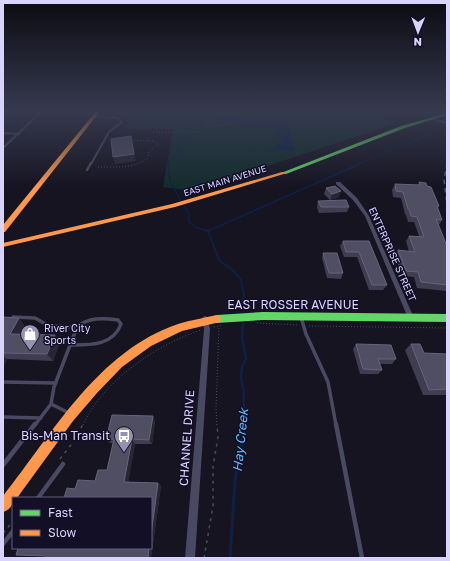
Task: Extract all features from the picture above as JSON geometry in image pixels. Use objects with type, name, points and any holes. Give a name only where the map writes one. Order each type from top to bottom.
[{"type":"main road","points":[[3,230],[78,136]]},
{"type":"main road","name":"EAST MAIN AVENUE","points":[[3,245],[148,213],[237,188],[310,164],[383,136]]},
{"type":"main road","name":"EAST ROSSER AVENUE","points":[[3,506],[23,483],[72,415],[105,376],[132,352],[174,329],[205,319],[233,315],[447,318]]},
{"type":"street","name":"ENTERPRISE STREET","points":[[338,183],[356,199],[367,216],[411,318]]},
{"type":"street","name":"CHANNEL DRIVE","points":[[190,558],[207,329],[205,319]]},
{"type":"lane","points":[[3,148],[17,136]]},
{"type":"lane","points":[[87,170],[107,136]]},
{"type":"lane","points":[[301,316],[302,326],[323,366],[328,382],[362,558]]},
{"type":"lane","points":[[13,317],[35,318],[49,326],[77,327]]},
{"type":"lane","points":[[3,465],[51,404],[56,383],[70,345],[77,327],[83,322],[102,319],[118,320],[121,324],[116,334],[100,343],[70,345]]},
{"type":"lane","points":[[3,382],[56,383]]},
{"type":"lane","points":[[51,404],[72,415]]},
{"type":"lane","points":[[3,417],[41,418]]},
{"type":"lane","points":[[39,497],[64,464]]},
{"type":"lane","points":[[3,544],[12,533]]},
{"type":"path","points":[[98,167],[142,162],[148,158],[149,151],[158,145],[154,141],[131,140],[132,137]]},
{"type":"path","points":[[254,323],[302,326],[447,328]]},
{"type":"path","points":[[204,558],[213,506],[213,467],[218,438],[216,408],[217,332],[219,327],[227,324]]},
{"type":"path","points":[[60,459],[79,433],[82,425],[92,410],[120,376],[152,352],[176,339],[194,332]]},
{"type":"path","points":[[3,533],[12,522]]},
{"type":"green space","points":[[172,136],[357,136],[192,191],[163,187]]},
{"type":"water","points":[[278,136],[291,136],[288,138],[292,141],[295,151],[269,150],[284,141]]},
{"type":"building","points":[[131,136],[134,154],[113,157],[111,139]]},
{"type":"building","points":[[419,182],[426,183],[427,186],[431,187],[439,206],[437,206],[442,220],[436,219],[447,246],[447,285],[421,282],[418,272],[406,271],[398,250],[415,252],[409,236],[424,237],[417,217],[411,216],[403,192],[396,191],[395,184],[420,185]]},
{"type":"building","points":[[335,186],[341,191],[332,194],[326,188]]},
{"type":"building","points":[[346,200],[349,207],[321,207],[318,201]]},
{"type":"building","points":[[343,241],[369,241],[387,285],[372,285],[359,252],[346,252]]},
{"type":"building","points":[[323,253],[337,253],[343,273],[329,273]]},
{"type":"building","points":[[3,317],[19,318],[10,334],[55,335],[47,354],[3,353]]},
{"type":"building","points":[[356,344],[391,345],[396,359],[378,359],[382,370],[363,369]]},
{"type":"building","points":[[411,344],[420,344],[424,353],[447,354],[447,389],[429,390]]},
{"type":"building","points":[[112,415],[153,416],[149,440],[132,439],[124,482],[158,483],[152,528],[152,497],[64,497],[67,488],[75,489],[78,480],[95,481],[98,470],[107,470],[114,439],[106,439]]},
{"type":"building","points":[[18,549],[149,549],[148,558],[46,558],[46,556],[16,555]]},
{"type":"waterway","name":"Hay Creek","points":[[168,163],[168,161],[174,158],[185,136]]},
{"type":"waterway","points":[[360,164],[424,136]]},
{"type":"waterway","name":"Hay Creek","points":[[168,163],[170,181],[181,201]]},
{"type":"waterway","points":[[208,231],[362,163]]},
{"type":"waterway","name":"Hay Creek","points":[[185,207],[189,214],[189,222],[195,227],[208,231]]},
{"type":"waterway","name":"Hay Creek","points":[[208,231],[219,260],[235,272],[241,280],[244,295],[242,304]]},
{"type":"waterway","name":"Hay Creek","points":[[243,324],[242,337],[246,359],[242,367],[241,379],[244,392],[243,425]]},
{"type":"waterway","name":"Hay Creek","points":[[230,558],[235,480],[243,436],[243,425]]},
{"type":"railway","points":[[446,164],[447,160]]},
{"type":"railway","points":[[447,163],[444,180],[447,204]]},
{"type":"traffic: fast","points":[[284,173],[379,136]]},
{"type":"traffic: fast","points":[[217,319],[263,316],[447,318]]},
{"type":"traffic: slow","points":[[3,230],[78,136]]},
{"type":"traffic: slow","points":[[3,245],[173,206],[284,173]]},
{"type":"traffic: slow","points":[[3,506],[70,417],[93,389],[119,364],[147,343],[180,327],[217,319]]},
{"type":"place","name":"River City Sports","points":[[30,351]]},
{"type":"place","name":"Bis-Man Transit","points":[[124,453]]}]
